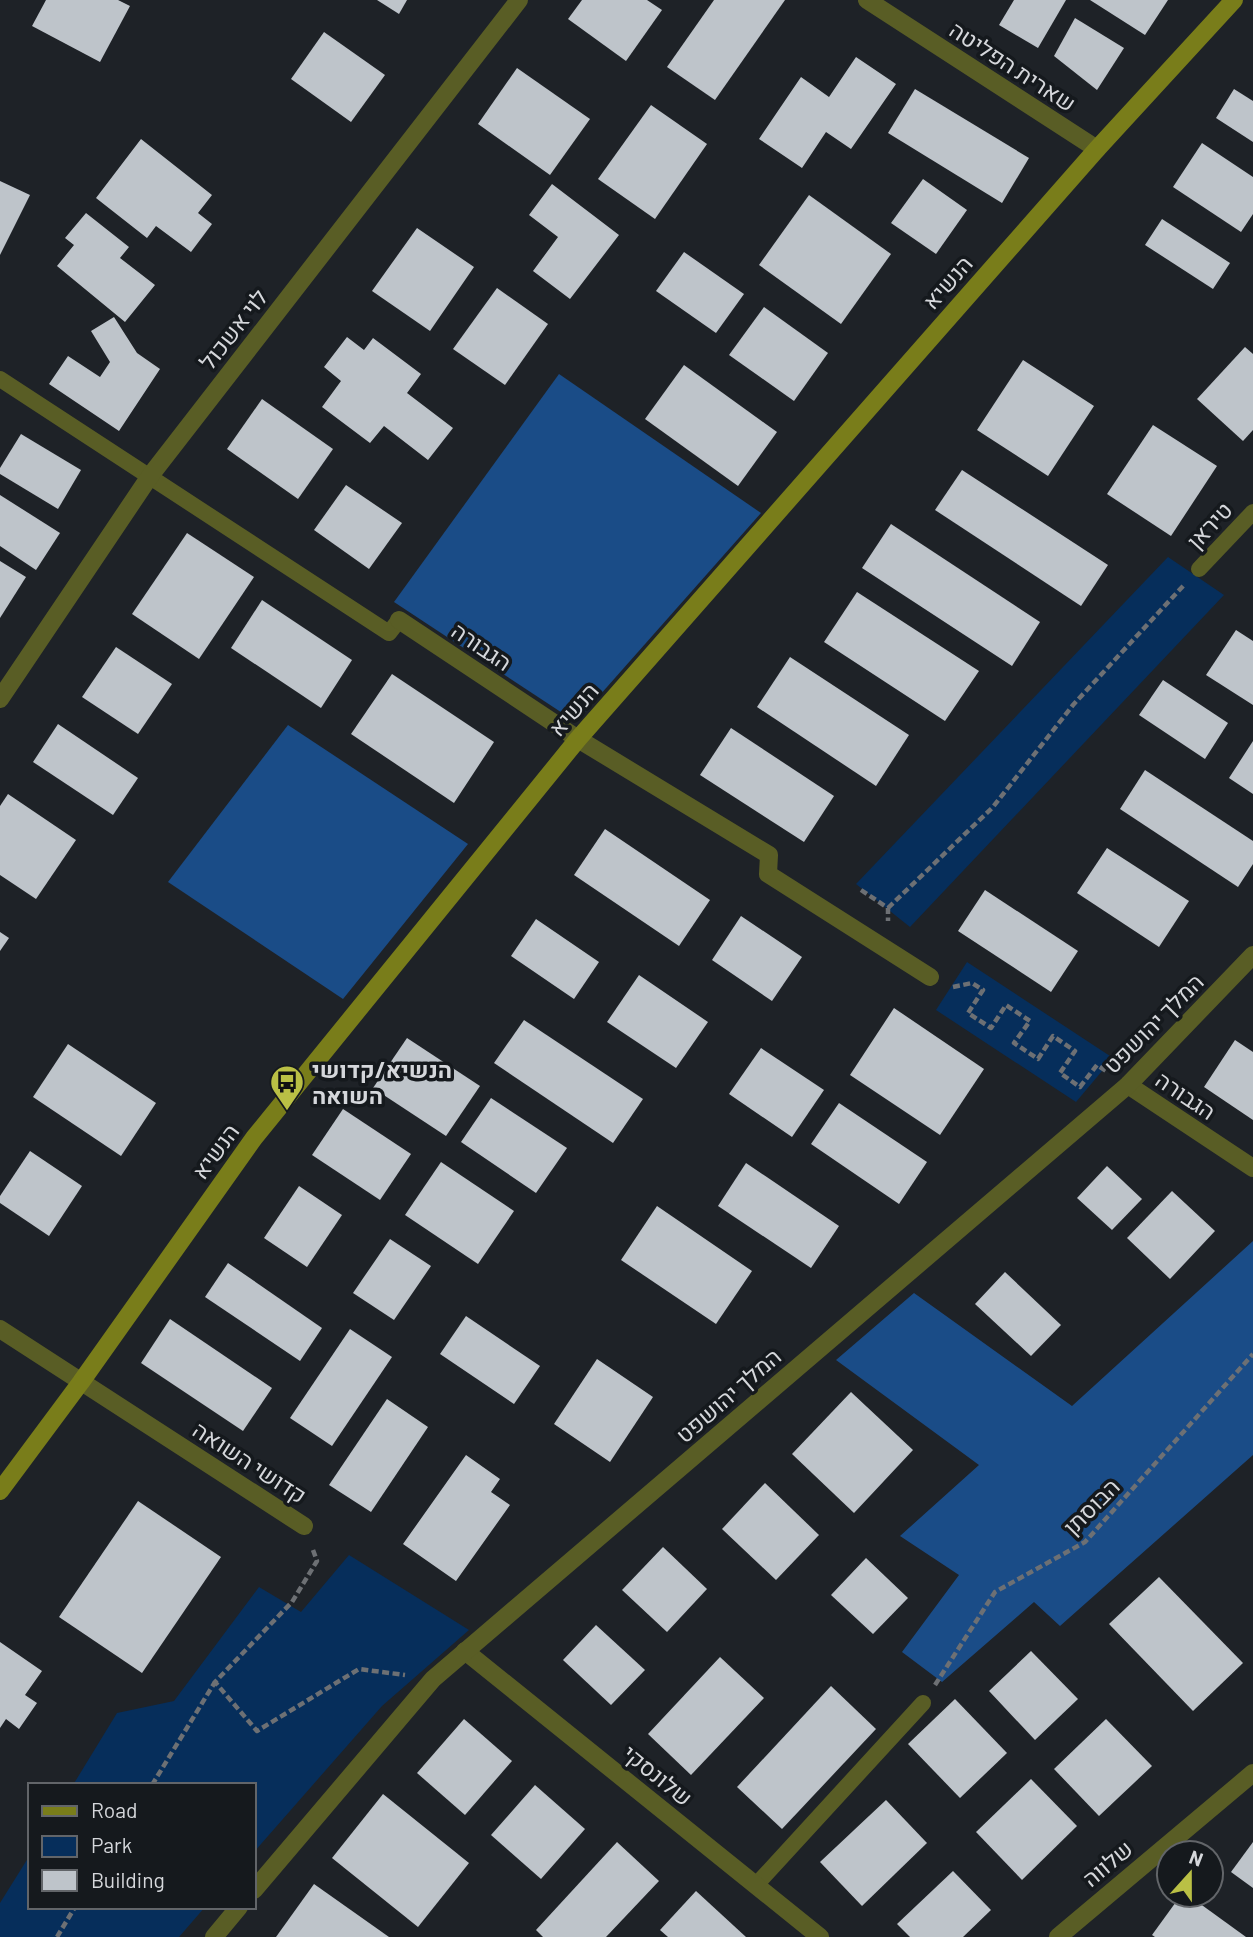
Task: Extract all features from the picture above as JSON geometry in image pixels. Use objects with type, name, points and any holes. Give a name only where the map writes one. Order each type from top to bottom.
[{"type":"street","name":"לוי אשכול","points":[[0,699],[150,476],[519,0]]},
{"type":"street","name":"שארית הפליטה","points":[[867,0],[1097,149]]},
{"type":"street","name":"הנשיא","points":[[0,1491],[254,1138],[578,739],[1097,149],[1234,0]]},
{"type":"street","name":"הגבורה","points":[[399,620],[578,739],[769,856],[768,874],[930,977]]},
{"type":"street","name":"המלך יהושפט","points":[[256,1888],[433,1679],[1128,1085],[1253,955]]},
{"type":"street","name":"הגבורה","points":[[1128,1085],[1253,1168]]},
{"type":"street","name":"קדושי השואה","points":[[0,1329],[304,1526]]},
{"type":"street","name":"שלונסקי","points":[[465,1651],[820,1937]]},
{"type":"street","name":"שלווה","points":[[1058,1937],[1253,1773]]},
{"type":"street","points":[[214,1937],[237,1909]]},
{"type":"lane","name":"הגבורה","points":[[0,379],[389,633],[399,620]]},
{"type":"lane","name":"טיראן","points":[[1199,569],[1253,512]]},
{"type":"lane","points":[[756,1885],[923,1703]]},
{"type":"path","points":[[888,908],[993,807],[1073,705],[1199,569]]},
{"type":"path","points":[[972,983],[983,990],[968,1013],[991,1028],[1006,1005],[1030,1021],[1014,1043],[1038,1059],[1053,1036],[1075,1051],[1060,1073],[1080,1087]]},
{"type":"path","name":"הבוסתן","points":[[923,1703],[995,1592],[1085,1542],[1253,1354]]},
{"type":"path","name":"קדושי השואה","points":[[215,1682],[292,1602],[317,1561],[304,1526]]},
{"type":"path","points":[[153,1783],[215,1682],[257,1731],[359,1668],[433,1679]]},
{"type":"path","points":[[57,1937],[74,1909]]},
{"type":"green space","points":[[1168,557],[1224,595],[910,927],[856,884]]},
{"type":"green space","points":[[967,962],[1113,1058],[1076,1102],[936,1010]]},
{"type":"green space","points":[[349,1555],[469,1630],[382,1706],[256,1850],[256,1783],[74,1783],[117,1713],[174,1701],[259,1587],[301,1612]]},
{"type":"green space","points":[[28,1858],[28,1909],[203,1909],[179,1937],[0,1937],[0,1903]]},
{"type":"shaded area","points":[[559,374],[761,513],[576,722],[394,602]]},
{"type":"shaded area","points":[[288,725],[468,844],[343,999],[168,882]]},
{"type":"shaded area","points":[[1253,1241],[1253,1455],[1060,1626],[1034,1602],[942,1682],[902,1652],[959,1575],[900,1536],[979,1465],[836,1360],[914,1293],[1072,1406]]},
{"type":"building","points":[[46,0],[118,0],[130,6],[100,62],[32,26]]},
{"type":"building","points":[[377,0],[407,0],[399,14]]},
{"type":"building","points":[[582,0],[647,0],[662,10],[626,61],[568,19]]},
{"type":"building","points":[[714,0],[785,0],[715,100],[667,67]]},
{"type":"building","points":[[1014,0],[1066,0],[1038,48],[999,25]]},
{"type":"building","points":[[1090,0],[1168,0],[1145,35]]},
{"type":"building","points":[[1075,18],[1124,48],[1097,90],[1054,56]]},
{"type":"building","points":[[324,32],[385,75],[351,122],[291,79]]},
{"type":"building","points":[[856,57],[896,84],[851,149],[826,132],[802,168],[759,139],[801,77],[829,97]]},
{"type":"building","points":[[517,68],[590,119],[550,175],[478,124]]},
{"type":"building","points":[[915,89],[1029,158],[1002,203],[888,133]]},
{"type":"building","points":[[1234,89],[1253,101],[1253,142],[1216,118]]},
{"type":"building","points":[[651,105],[707,144],[655,219],[598,179]]},
{"type":"building","points":[[141,139],[212,195],[198,213],[212,224],[191,252],[156,226],[147,238],[96,198]]},
{"type":"building","points":[[1202,143],[1253,177],[1253,214],[1241,232],[1173,187]]},
{"type":"building","points":[[923,179],[967,210],[936,254],[891,223]]},
{"type":"building","points":[[0,181],[30,195],[0,255]]},
{"type":"building","points":[[552,184],[619,235],[570,299],[533,271],[558,237],[529,215]]},
{"type":"building","points":[[809,195],[891,254],[841,324],[759,265]]},
{"type":"building","points":[[86,213],[129,247],[120,258],[155,285],[125,322],[57,266],[74,245],[65,238]]},
{"type":"building","points":[[1162,219],[1230,263],[1213,289],[1145,245]]},
{"type":"building","points":[[417,228],[474,267],[430,331],[372,291]]},
{"type":"building","points":[[684,252],[744,294],[716,333],[656,291]]},
{"type":"building","points":[[497,288],[548,324],[505,385],[453,349]]},
{"type":"building","points":[[764,307],[828,353],[794,401],[729,355]]},
{"type":"building","points":[[114,317],[137,353],[160,369],[119,431],[49,384],[68,356],[100,377],[110,362],[91,331]]},
{"type":"building","points":[[347,337],[364,350],[373,338],[421,374],[407,393],[453,428],[428,460],[384,426],[370,443],[322,407],[341,381],[324,367]]},
{"type":"building","points":[[1245,347],[1253,354],[1253,430],[1243,441],[1197,399]]},
{"type":"building","points":[[1023,360],[1094,406],[1048,476],[977,430]]},
{"type":"building","points":[[684,365],[777,432],[738,486],[645,419]]},
{"type":"building","points":[[262,399],[333,449],[298,499],[227,449]]},
{"type":"building","points":[[1153,425],[1217,466],[1171,536],[1107,494]]},
{"type":"building","points":[[21,434],[81,470],[58,509],[0,474],[0,468]]},
{"type":"building","points":[[962,470],[1108,565],[1081,606],[935,510]]},
{"type":"building","points":[[346,485],[402,523],[369,569],[314,530]]},
{"type":"building","points":[[0,495],[60,533],[36,570],[0,546]]},
{"type":"building","points":[[891,524],[1040,622],[1012,666],[862,568]]},
{"type":"building","points":[[187,533],[254,577],[199,659],[132,614]]},
{"type":"building","points":[[0,561],[26,577],[0,618]]},
{"type":"building","points":[[857,592],[979,671],[945,721],[824,642]]},
{"type":"building","points":[[262,600],[352,660],[321,708],[231,648]]},
{"type":"building","points":[[1236,630],[1253,641],[1253,705],[1206,675]]},
{"type":"building","points":[[116,647],[172,684],[138,734],[82,697]]},
{"type":"building","points":[[790,657],[909,735],[876,786],[757,707]]},
{"type":"building","points":[[392,674],[494,742],[454,803],[351,734]]},
{"type":"building","points":[[1163,680],[1228,723],[1205,759],[1139,715]]},
{"type":"building","points":[[58,724],[138,778],[113,815],[33,762]]},
{"type":"building","points":[[731,728],[834,796],[804,842],[700,775]]},
{"type":"building","points":[[1253,741],[1253,794],[1229,778]]},
{"type":"building","points":[[1145,770],[1253,841],[1253,864],[1238,887],[1120,809]]},
{"type":"building","points":[[8,794],[76,840],[36,899],[0,875],[0,806]]},
{"type":"building","points":[[605,829],[710,900],[679,946],[574,875]]},
{"type":"building","points":[[1107,848],[1189,901],[1159,947],[1077,893]]},
{"type":"building","points":[[985,890],[1078,951],[1051,992],[958,931]]},
{"type":"building","points":[[741,916],[802,957],[772,1001],[712,960]]},
{"type":"building","points":[[536,919],[599,962],[574,999],[511,956]]},
{"type":"building","points":[[0,932],[9,938],[0,951]]},
{"type":"building","points":[[639,975],[708,1022],[676,1068],[607,1022]]},
{"type":"building","points":[[894,1008],[984,1069],[940,1135],[850,1075]]},
{"type":"building","points":[[524,1020],[643,1099],[613,1143],[494,1063]]},
{"type":"building","points":[[407,1038],[480,1086],[446,1136],[373,1088]]},
{"type":"building","points":[[1235,1040],[1253,1052],[1253,1120],[1204,1087]]},
{"type":"building","points":[[68,1044],[156,1103],[121,1156],[33,1097]]},
{"type":"building","points":[[761,1048],[824,1090],[792,1137],[729,1094]]},
{"type":"building","points":[[491,1098],[567,1148],[536,1193],[461,1142]]},
{"type":"building","points":[[839,1103],[927,1162],[899,1204],[811,1144]]},
{"type":"building","points":[[343,1109],[411,1154],[380,1200],[312,1155]]},
{"type":"building","points":[[30,1151],[82,1186],[49,1236],[0,1203],[0,1196]]},
{"type":"building","points":[[441,1162],[514,1211],[478,1264],[405,1215]]},
{"type":"building","points":[[746,1163],[839,1226],[811,1268],[718,1206]]},
{"type":"building","points":[[1107,1166],[1142,1199],[1112,1230],[1077,1198]]},
{"type":"building","points":[[299,1186],[342,1215],[307,1267],[264,1238]]},
{"type":"building","points":[[1172,1191],[1215,1231],[1170,1279],[1127,1238]]},
{"type":"building","points":[[657,1206],[752,1271],[716,1324],[621,1260]]},
{"type":"building","points":[[390,1239],[431,1266],[394,1320],[353,1293]]},
{"type":"building","points":[[228,1263],[322,1328],[300,1361],[205,1297]]},
{"type":"building","points":[[1005,1272],[1061,1325],[1031,1356],[975,1304]]},
{"type":"building","points":[[466,1316],[540,1366],[514,1404],[440,1354]]},
{"type":"building","points":[[170,1319],[272,1388],[243,1431],[141,1363]]},
{"type":"building","points":[[350,1329],[392,1357],[332,1446],[290,1418]]},
{"type":"building","points":[[597,1359],[653,1397],[610,1462],[554,1424]]},
{"type":"building","points":[[851,1392],[913,1450],[854,1513],[792,1454]]},
{"type":"building","points":[[387,1399],[428,1427],[371,1512],[329,1485]]},
{"type":"building","points":[[466,1455],[500,1479],[491,1492],[510,1505],[456,1581],[403,1544]]},
{"type":"building","points":[[765,1483],[819,1535],[776,1580],[722,1529]]},
{"type":"building","points":[[138,1501],[221,1557],[142,1673],[59,1617]]},
{"type":"building","points":[[663,1547],[707,1589],[667,1632],[622,1590]]},
{"type":"building","points":[[866,1558],[908,1598],[873,1634],[831,1595]]},
{"type":"building","points":[[1159,1577],[1243,1663],[1193,1711],[1109,1624]]},
{"type":"building","points":[[596,1625],[645,1670],[611,1705],[563,1660]]},
{"type":"building","points":[[0,1642],[42,1671],[25,1695],[37,1703],[19,1729],[6,1719],[0,1728]]},
{"type":"building","points":[[1031,1651],[1078,1699],[1035,1740],[989,1691]]},
{"type":"building","points":[[720,1657],[764,1698],[691,1775],[648,1734]]},
{"type":"building","points":[[831,1686],[876,1729],[782,1829],[737,1787]]},
{"type":"building","points":[[955,1699],[1007,1753],[960,1798],[908,1744]]},
{"type":"building","points":[[464,1719],[512,1761],[465,1815],[417,1773]]},
{"type":"building","points":[[1106,1719],[1152,1766],[1099,1816],[1054,1769]]},
{"type":"building","points":[[1031,1779],[1077,1826],[1022,1880],[976,1832]]},
{"type":"building","points":[[535,1785],[585,1829],[541,1879],[491,1835]]},
{"type":"building","points":[[383,1794],[469,1863],[418,1927],[332,1858]]},
{"type":"building","points":[[886,1800],[927,1843],[862,1906],[820,1862]]},
{"type":"building","points":[[617,1842],[659,1881],[606,1937],[543,1937],[536,1930]]},
{"type":"building","points":[[1253,1842],[1253,1888],[1231,1872]]},
{"type":"building","points":[[953,1871],[991,1910],[963,1937],[910,1937],[897,1924]]},
{"type":"building","points":[[314,1884],[389,1937],[276,1937]]},
{"type":"building","points":[[696,1891],[746,1937],[668,1937],[660,1930]]},
{"type":"building","points":[[1171,1909],[1207,1909],[1246,1937],[1155,1937],[1152,1935]]},
{"type":"place","name":"הנשיא/קדושי השואה","points":[[287,1112]]}]
